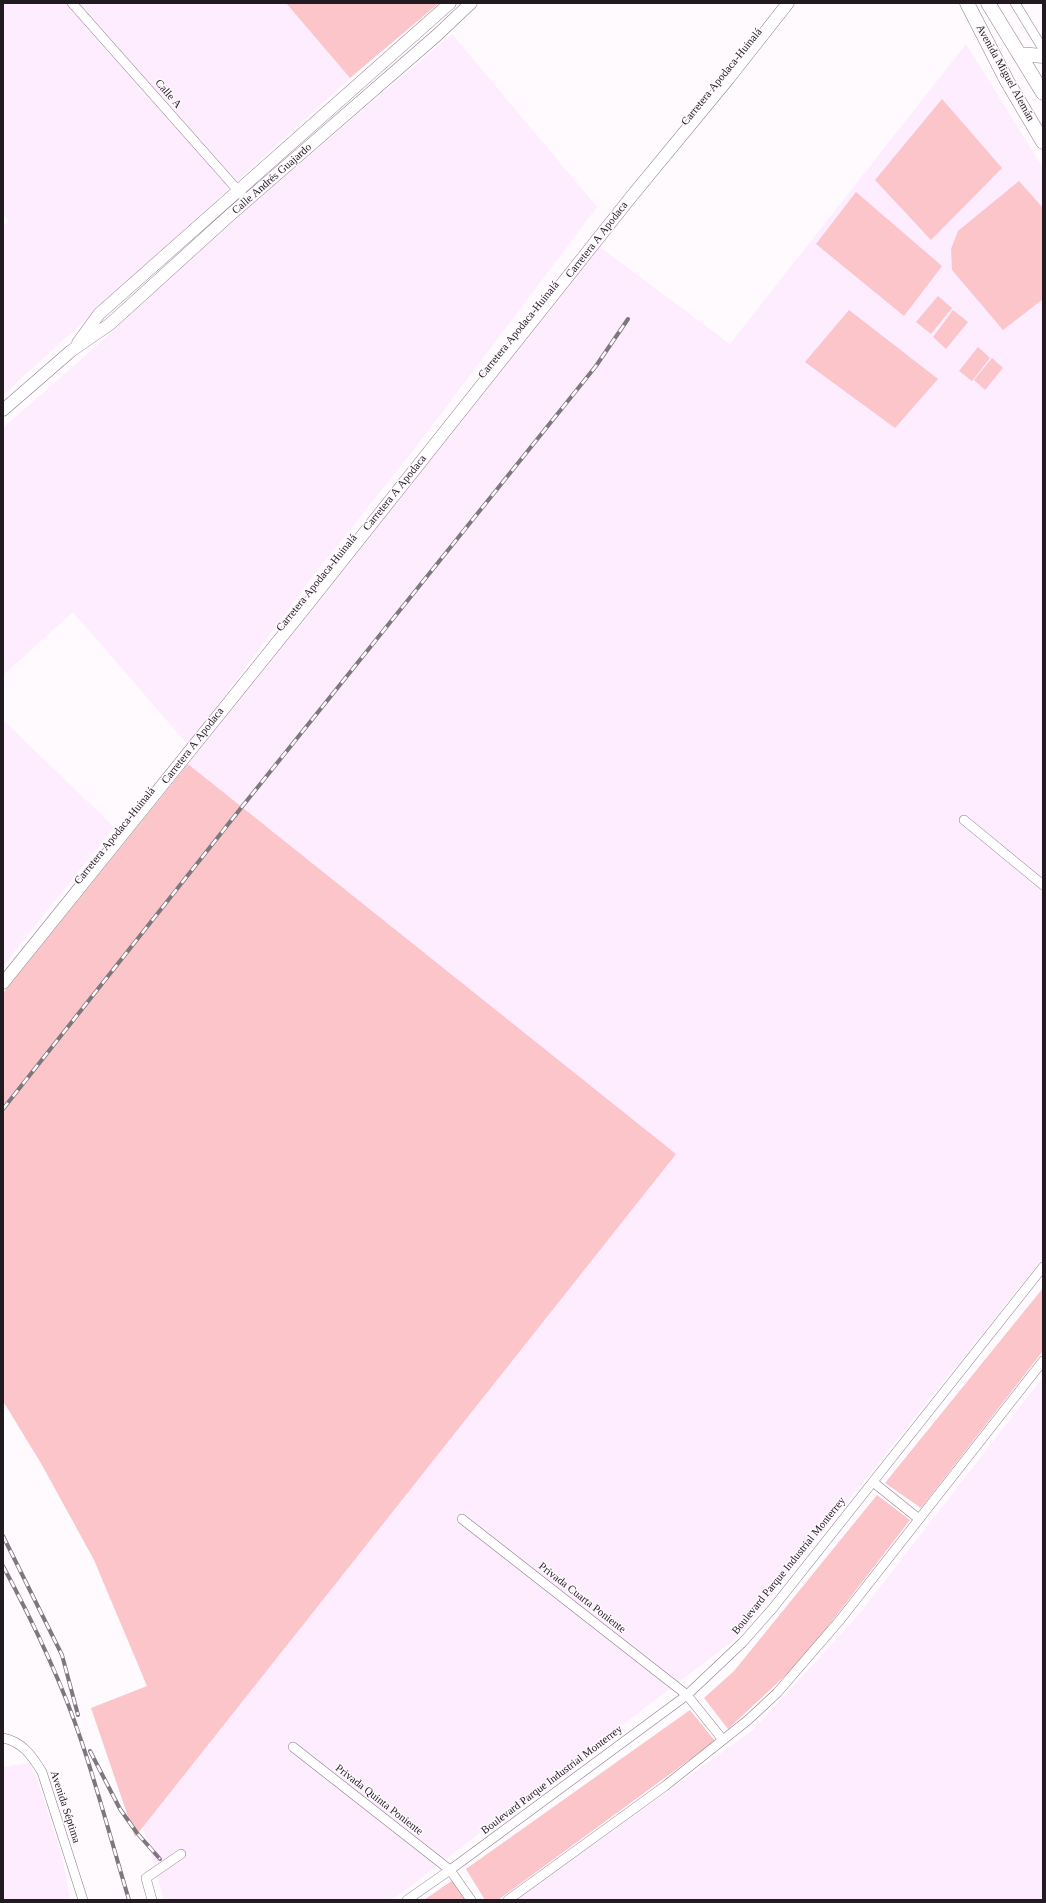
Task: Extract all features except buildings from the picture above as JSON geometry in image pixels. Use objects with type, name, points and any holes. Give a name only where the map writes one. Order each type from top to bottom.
[{"type":"highway","name":"Avenida Miguel Alemán","points":[[967,3],[1007,81],[1043,142]]},
{"type":"highway","name":"Avenida Miguel Alemán","points":[[988,3],[1043,93]]},
{"type":"highway","points":[[1019,54],[1043,56]]},
{"type":"main road","name":"Calle Andrés Guajardo","points":[[71,352],[99,314],[450,3]]},
{"type":"main road","name":"Calle Andrés Guajardo","points":[[3,410],[71,352],[110,324],[248,200],[436,36],[471,3]]},
{"type":"main road","name":"Carretera Apodaca-Huinalá","points":[[3,976],[781,3]]},
{"type":"main road","name":"Carretera A Apodaca","points":[[3,983],[304,609],[631,197],[729,78],[788,3]]},
{"type":"street","name":"Calle A","points":[[72,3],[248,200]]},
{"type":"street","points":[[1027,3],[1017,6],[1043,49]]},
{"type":"street","points":[[964,820],[1043,885]]},
{"type":"street","name":"Boulevard Parque Industrial Monterrey","points":[[407,1900],[687,1695],[735,1651],[759,1625],[1043,1267]]},
{"type":"street","points":[[508,1900],[652,1795],[723,1740],[748,1720],[791,1679],[840,1620],[1043,1361]]},
{"type":"street","points":[[873,1482],[918,1519]]},
{"type":"street","name":"Privada Cuarta Poniente","points":[[462,1519],[687,1695],[723,1740]]},
{"type":"street","name":"Avenida Séptima","points":[[3,1738],[20,1744],[31,1754],[42,1772],[83,1900]]},
{"type":"street","name":"Privada Quinta Poniente","points":[[293,1747],[450,1870],[471,1900]]},
{"type":"street","points":[[152,1900],[146,1878],[181,1854]]},
{"type":"shaded area","points":[[3,3],[286,3],[350,78],[3,395],[3,225],[9,222],[3,213]]},
{"type":"shaded area","points":[[286,3],[439,3],[350,78]]},
{"type":"shaded area","points":[[452,34],[597,207],[412,452],[312,577],[188,745],[73,612],[3,675],[3,428],[102,341],[218,233]]},
{"type":"shaded area","points":[[966,44],[1043,168],[1043,1258],[738,1637],[392,1900],[164,1900],[143,1827],[675,1154],[188,764],[597,245],[730,344]]},
{"type":"shaded area","points":[[942,99],[1002,168],[931,240],[875,180]]},
{"type":"shaded area","points":[[1019,181],[1043,208],[1043,299],[1003,330],[952,270],[951,249],[958,231]]},
{"type":"shaded area","points":[[856,192],[942,266],[904,316],[816,244]]},
{"type":"shaded area","points":[[938,296],[952,308],[931,334],[916,322]]},
{"type":"shaded area","points":[[849,310],[938,379],[895,428],[805,362]]},
{"type":"shaded area","points":[[953,310],[968,322],[946,349],[933,337]]},
{"type":"shaded area","points":[[978,347],[990,358],[972,381],[959,371]]},
{"type":"shaded area","points":[[992,358],[1003,368],[985,390],[974,380]]},
{"type":"shaded area","points":[[3,720],[114,827],[3,966]]},
{"type":"shaded area","points":[[188,764],[676,1154],[135,1837],[91,1708],[147,1686],[94,1560],[42,1465],[3,1401],[3,993]]},
{"type":"shaded area","points":[[1043,1288],[1043,1351],[921,1508],[885,1483]]},
{"type":"shaded area","points":[[1043,1377],[1043,1900],[517,1900],[753,1730],[856,1618]]},
{"type":"shaded area","points":[[877,1495],[910,1520],[802,1660],[728,1729],[704,1698],[734,1671]]},
{"type":"shaded area","points":[[690,1710],[715,1741],[498,1900],[485,1900],[466,1869]]},
{"type":"shaded area","points":[[29,1763],[36,1776],[62,1856],[70,1900],[3,1900],[3,1767]]},
{"type":"shaded area","points":[[453,1880],[466,1900],[424,1900]]},
{"type":"railway","points":[[3,1109],[241,808],[596,366],[628,319]]},
{"type":"railway","points":[[3,1536],[62,1655],[78,1715]]},
{"type":"railway","points":[[3,1566],[25,1608],[65,1695],[94,1780],[129,1900]]},
{"type":"railway","points":[[90,1751],[120,1809],[137,1833],[160,1859]]}]
